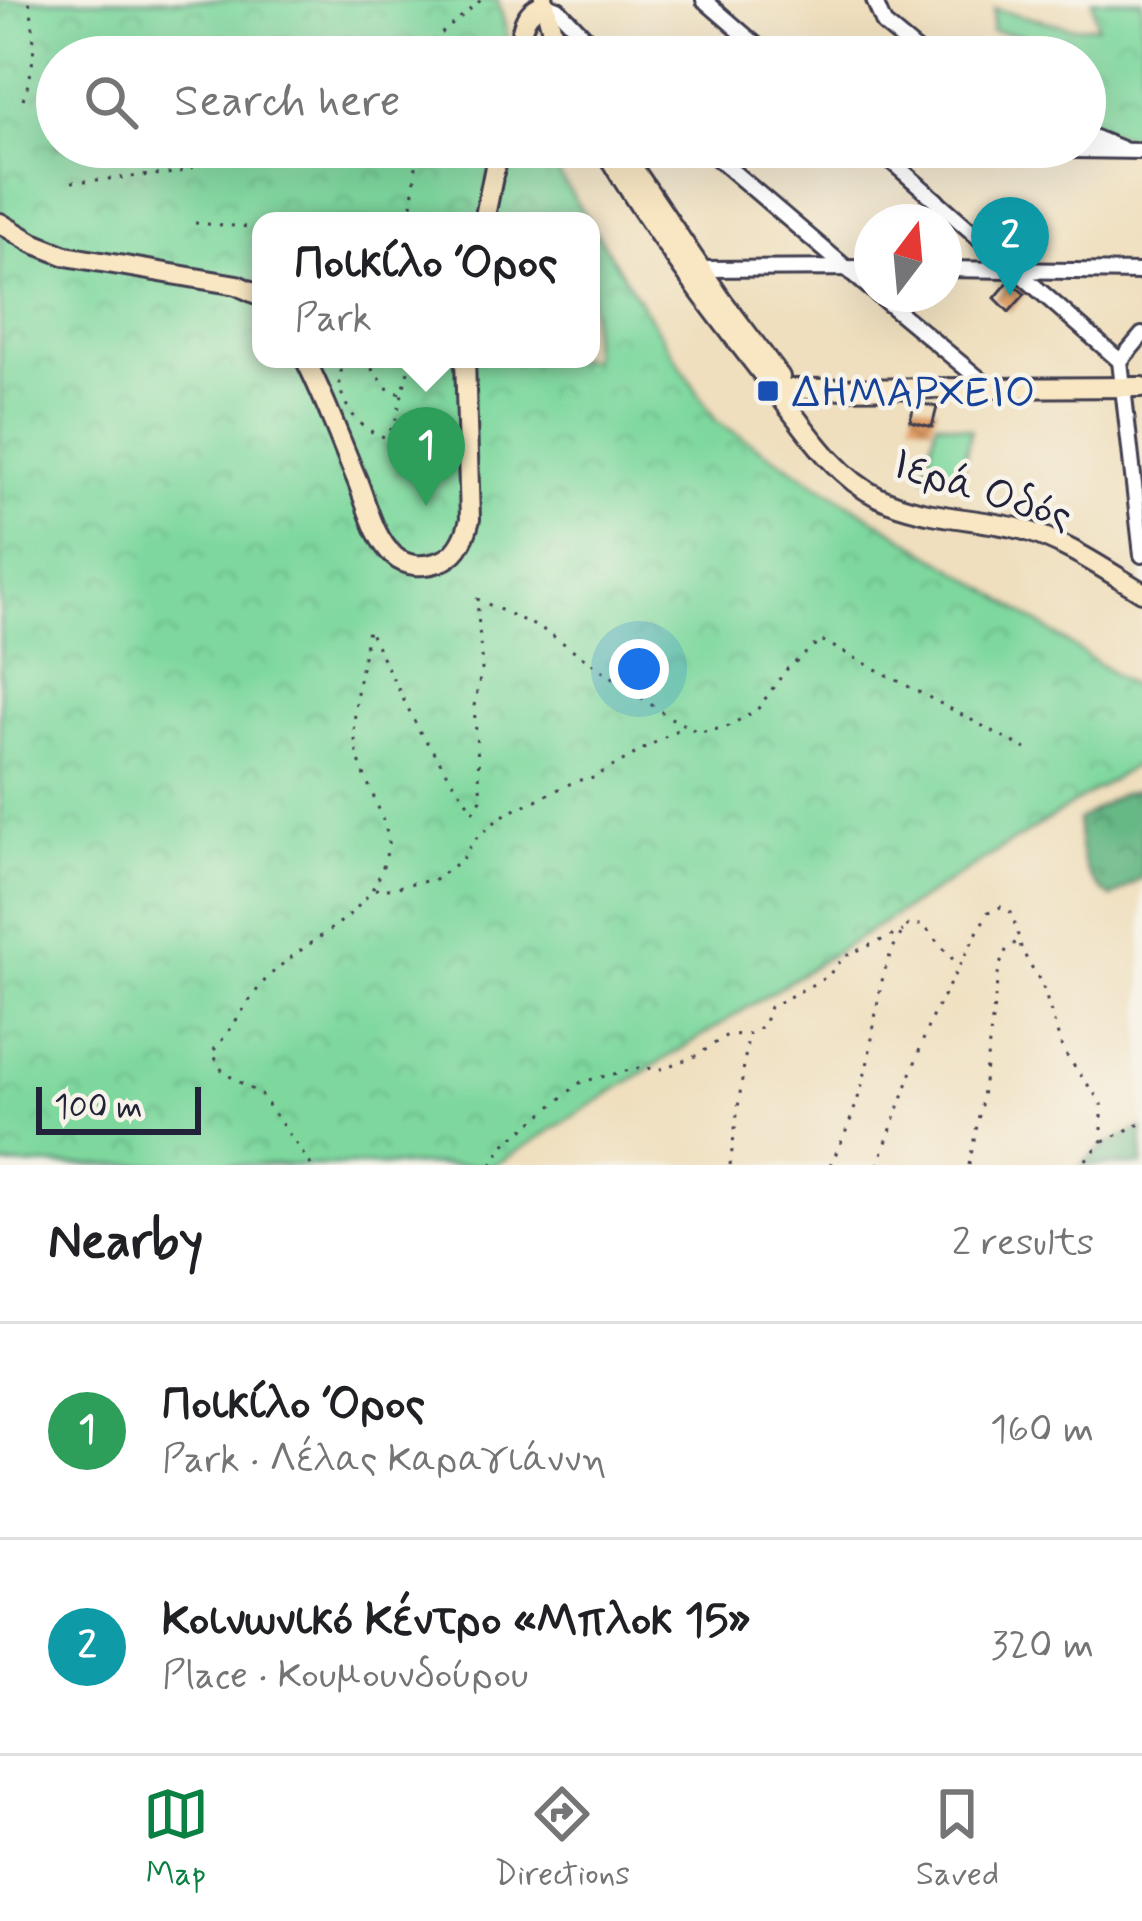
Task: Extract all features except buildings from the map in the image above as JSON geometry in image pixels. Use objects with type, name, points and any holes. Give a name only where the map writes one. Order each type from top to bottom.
[{"type":"main road","points":[[516,36],[522,0]]},
{"type":"main road","points":[[521,36],[529,14],[545,2],[556,36]]},
{"type":"main road","points":[[486,212],[495,168]]},
{"type":"main road","name":"Ιερά Οδός","points":[[617,168],[685,272],[806,430],[850,479],[910,510],[1036,534],[1142,592]]},
{"type":"main road","name":"Ιερά Οδός","points":[[633,168],[789,389],[842,456],[879,487],[913,500],[1040,524],[1142,579]]},
{"type":"main road","points":[[0,223],[67,256],[237,285],[252,292]]},
{"type":"main road","points":[[308,368],[375,526],[400,561],[425,566],[454,552],[470,519],[465,368]]},
{"type":"main road","points":[[789,389],[1132,387]]},
{"type":"street","points":[[704,0],[746,36]]},
{"type":"street","points":[[874,0],[884,24],[899,36]]},
{"type":"street","points":[[545,2],[558,8],[584,36]]},
{"type":"street","points":[[1106,141],[1135,151]]},
{"type":"street","points":[[728,168],[854,275]]},
{"type":"street","points":[[898,168],[1120,361],[1132,387],[1142,555]]},
{"type":"street","points":[[700,269],[854,267]]},
{"type":"street","points":[[962,269],[1142,272]]},
{"type":"street","points":[[898,312],[988,387]]},
{"type":"street","points":[[1120,361],[1142,335]]},
{"type":"path","points":[[22,99],[34,71],[29,0]]},
{"type":"path","points":[[439,36],[481,0]]},
{"type":"path","points":[[72,182],[191,168]]},
{"type":"path","points":[[410,212],[416,168]]},
{"type":"path","points":[[195,224],[252,227]]},
{"type":"path","points":[[341,368],[341,392],[349,410],[368,433],[385,437],[394,426],[409,368]]},
{"type":"path","points":[[371,368],[387,388],[403,395]]},
{"type":"path","points":[[310,1165],[261,1095],[223,1072],[212,1052],[239,1022],[260,986],[288,958],[334,931],[374,888],[389,840],[358,756],[354,723],[368,628],[420,732],[473,811],[481,799],[474,706],[482,669],[477,599],[546,631],[698,732],[725,728],[758,710],[786,670],[821,640],[1026,748]]},
{"type":"path","points":[[374,888],[388,891],[422,880],[432,882],[502,817],[578,780],[589,781],[685,725]]},
{"type":"path","points":[[878,1165],[930,1021],[988,912],[1001,907],[1012,913],[1018,941],[1042,984],[1064,1051],[1102,1104],[1102,1142]]},
{"type":"path","points":[[830,1165],[865,1076],[895,940],[908,925],[923,925],[959,966]]},
{"type":"path","points":[[492,1165],[503,1146],[581,1082],[641,1066],[658,1070],[698,1055],[727,1035],[749,1034],[764,1024],[770,1007],[827,977],[845,956],[903,931]]},
{"type":"path","points":[[969,1165],[999,967],[1007,948],[1018,941]]},
{"type":"path","points":[[730,1165],[749,1034]]},
{"type":"path","points":[[1082,1165],[1102,1142],[1142,1124]]},
{"type":"green space","points":[[0,0],[498,0],[507,36],[36,36],[36,168],[555,168],[583,212],[252,212],[252,368],[600,368],[600,239],[716,421],[990,591],[1142,693],[1142,761],[495,1165],[0,1165]]},
{"type":"green space","points":[[1092,0],[1142,0],[1142,140],[1106,131],[1106,36],[992,31],[994,9],[1070,27],[1098,26]]},
{"type":"green space","points":[[937,421],[971,429],[959,483],[925,475]]},
{"type":"green space","points":[[1142,789],[1142,878],[1111,898],[1084,864],[1078,820],[1119,795]]},
{"type":"green space","points":[[1142,1128],[1142,1165],[1081,1165],[1104,1146]]},
{"type":"place","name":"Κοινωνικό Κέντρο «Μπλοκ 15»","points":[[1010,296]]},
{"type":"place","name":"ΔΗΜΑΡΧΕΙΟ","points":[[768,391]]},
{"type":"place","name":"Ποικίλο Όρος","points":[[426,506]]}]
